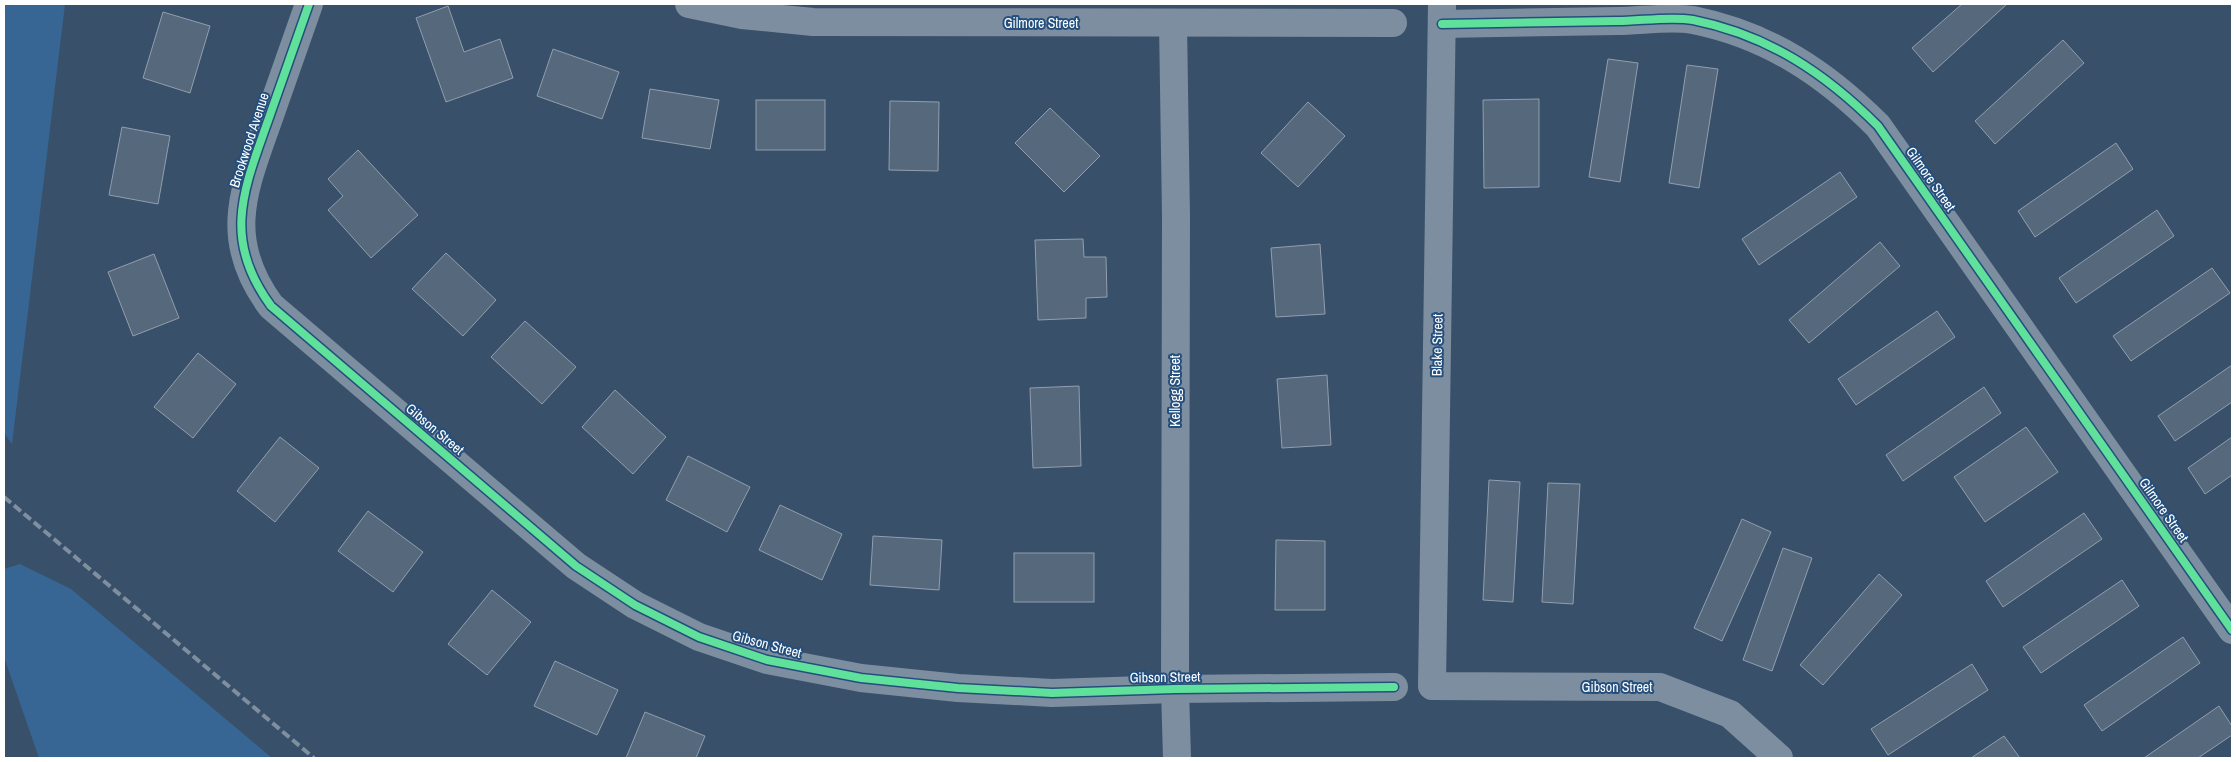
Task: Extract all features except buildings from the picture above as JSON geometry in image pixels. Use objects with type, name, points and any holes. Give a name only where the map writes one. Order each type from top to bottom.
[{"type":"street","name":"Brookwood Avenue","points":[[257,287],[247,265],[242,240],[244,192],[309,4]]},
{"type":"street","name":"Gilmore Street","points":[[689,4],[742,14],[813,22],[1394,23]]},
{"type":"street","name":"Gilmore Street","points":[[1442,14],[1691,20],[1744,35],[1778,50],[1822,76],[1848,96],[1878,126],[2232,630]]},
{"type":"street","name":"Blake Street","points":[[1432,686],[1442,14]]},
{"type":"street","name":"Kellogg Street","points":[[1172,23],[1176,217],[1175,688],[1177,758]]},
{"type":"street","name":"Gibson Street","points":[[257,287],[271,306],[576,566],[635,605],[699,637],[767,660],[862,678],[958,688],[1052,693],[1175,688],[1394,687]]},
{"type":"street","name":"Gibson Street","points":[[1432,686],[1660,687],[1730,714],[1779,758]]},
{"type":"shaded area","points":[[4,4],[65,4],[12,444],[4,433]]},
{"type":"shaded area","points":[[20,564],[71,589],[272,758],[39,758],[4,657],[4,569]]},
{"type":"railway","points":[[4,497],[314,758]]},
{"type":"cycle path","points":[[309,4],[252,166],[246,189],[242,212],[242,234],[246,257],[255,281],[271,306],[576,566],[635,605],[699,637],[767,660],[861,678],[958,688],[1052,693],[1175,689],[1394,687]]},
{"type":"cycle path","points":[[1442,24],[1693,20],[1746,35],[1771,46],[1816,73],[1837,89],[1878,126],[2232,630]]}]
